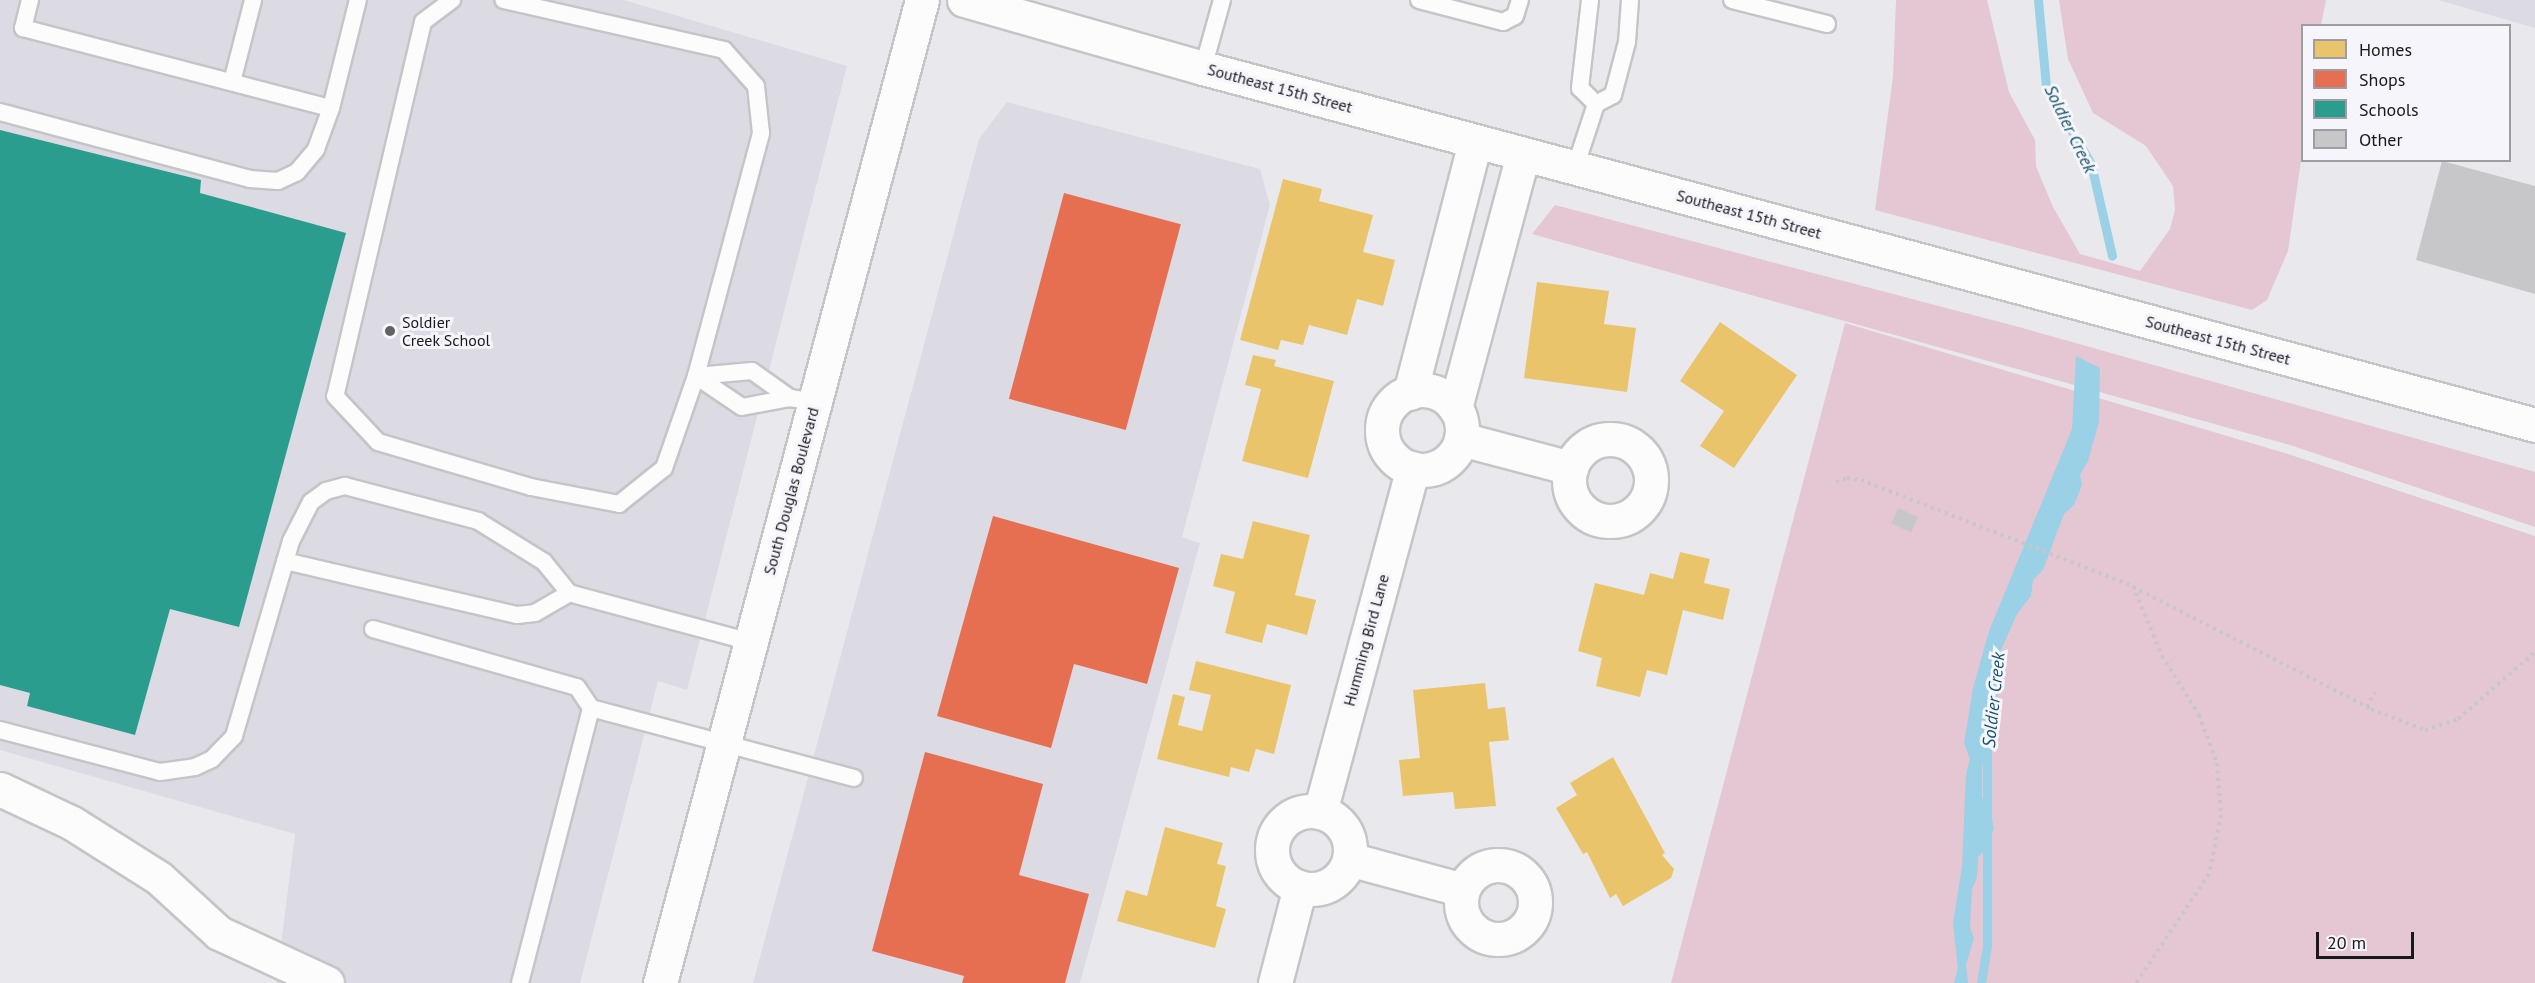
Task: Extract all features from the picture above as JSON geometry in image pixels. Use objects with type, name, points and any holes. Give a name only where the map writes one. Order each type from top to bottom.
[{"type":"main road","name":"South Douglas Boulevard","points":[[660,983],[750,642],[802,400],[922,0]]},
{"type":"main road","name":"Southeast 15th Street","points":[[964,0],[1203,68],[2535,425]]},
{"type":"main road","points":[[1410,393],[1475,141]]},
{"type":"main road","points":[[1523,154],[1491,275],[1458,424],[1453,455],[1442,465],[1428,470],[1413,468],[1389,452],[1382,428],[1391,405],[1410,393],[1436,393],[1458,424],[1571,468]]},
{"type":"main road","points":[[1443,263],[1491,275]]},
{"type":"main road","name":"Humming Bird Lane","points":[[1320,812],[1413,468]]},
{"type":"main road","points":[[0,789],[72,824],[159,878],[219,933],[327,983]]},
{"type":"main road","points":[[1320,812],[1334,818],[1345,830],[1350,844],[1349,859],[1335,881],[1314,889],[1300,887],[1287,880],[1276,867],[1275,836],[1294,814],[1320,812]]},
{"type":"main road","points":[[1349,859],[1462,890]]},
{"type":"main road","points":[[1275,983],[1300,887]]},
{"type":"lane","points":[[30,0],[23,28],[332,108]]},
{"type":"lane","points":[[232,82],[253,0]]},
{"type":"lane","points":[[0,112],[250,179],[278,180],[297,172],[316,149],[332,108],[358,0]]},
{"type":"lane","points":[[452,0],[423,22],[335,396],[378,442],[531,488],[619,504],[664,468],[696,376],[761,134],[756,86],[724,50],[504,0]]},
{"type":"lane","points":[[1203,68],[1222,0]]},
{"type":"lane","points":[[1419,0],[1503,22],[1515,16],[1520,0]]},
{"type":"lane","points":[[1590,0],[1580,88],[1596,104]]},
{"type":"lane","points":[[1575,168],[1596,104],[1613,95],[1627,42],[1630,0]]},
{"type":"lane","points":[[1732,0],[1827,24]]},
{"type":"lane","points":[[696,376],[752,371],[802,400]]},
{"type":"lane","points":[[696,376],[742,407],[802,400]]},
{"type":"lane","points":[[0,730],[160,772],[187,769],[212,759],[234,736],[285,561],[311,502],[326,491],[345,486],[478,522],[544,562],[569,593],[750,642]]},
{"type":"lane","points":[[285,561],[517,615],[535,613],[569,593]]},
{"type":"lane","points":[[374,629],[577,687],[591,708],[854,778]]},
{"type":"lane","points":[[520,983],[591,708]]},
{"type":"path","points":[[1836,482],[1847,478],[1861,480],[2133,586],[2367,707],[2425,730],[2441,727],[2458,719],[2535,652]]},
{"type":"path","points":[[2133,586],[2162,656],[2203,725],[2217,763],[2222,815],[2209,874],[2136,983]]},
{"type":"path","points":[[2367,707],[2375,692]]},
{"type":"shaded area","name":"Soldier Creek School","points":[[0,0],[624,0],[847,66],[687,690],[658,681],[580,983],[276,983],[295,834],[0,750]]},
{"type":"shaded area","points":[[1896,0],[1987,0],[2009,92],[2035,140],[2036,166],[2053,207],[2080,254],[2140,271],[2170,229],[2175,210],[2173,186],[2146,146],[2093,113],[2068,59],[2059,0],[2326,0],[2321,24],[2301,24],[2301,161],[2288,251],[2267,300],[2252,310],[1875,210],[1893,77]]},
{"type":"shaded area","points":[[2438,0],[2535,0],[2535,28]]},
{"type":"shaded area","points":[[1007,102],[1260,169],[1270,205],[1182,537],[1200,543],[1080,983],[753,983],[979,139]]},
{"type":"shaded area","points":[[1555,205],[2015,326],[2535,472],[2535,527],[2293,446],[1532,234]]},
{"type":"shaded area","points":[[1845,323],[2291,455],[2535,536],[2535,983],[1671,983]]},
{"type":"water","points":[[2076,356],[2100,368],[2099,422],[2088,461],[2080,475],[2082,485],[2074,505],[2064,514],[2043,570],[2033,580],[2031,596],[2017,614],[2001,650],[1988,697],[1987,705],[1994,710],[1982,767],[1982,798],[1990,808],[1994,829],[1985,850],[1978,857],[1977,878],[1972,889],[1970,928],[1974,938],[1966,965],[1968,983],[1954,983],[1958,968],[1953,923],[1962,867],[1966,774],[1970,759],[1964,743],[1973,688],[1989,631],[2072,429]]},
{"type":"building: Homes","points":[[1283,179],[1322,189],[1319,201],[1373,215],[1363,252],[1395,260],[1383,306],[1357,299],[1347,335],[1309,325],[1303,345],[1281,340],[1278,350],[1240,340]]},
{"type":"building: Homes","points":[[1537,282],[1609,291],[1604,324],[1636,328],[1627,392],[1524,378]]},
{"type":"building: Homes","points":[[1720,322],[1797,375],[1734,468],[1700,446],[1724,411],[1680,381]]},
{"type":"building: Homes","points":[[1253,355],[1276,360],[1274,366],[1334,381],[1308,478],[1242,461],[1261,389],[1245,385]]},
{"type":"building: Homes","points":[[1253,521],[1310,535],[1295,595],[1316,600],[1307,635],[1267,624],[1262,643],[1225,633],[1235,592],[1213,586],[1221,554],[1243,559]]},
{"type":"building: Homes","points":[[1680,552],[1710,559],[1704,583],[1730,589],[1723,620],[1683,610],[1667,675],[1647,670],[1640,697],[1596,686],[1602,658],[1578,651],[1595,583],[1644,595],[1650,573],[1673,579]]},
{"type":"building: Homes","points":[[1196,661],[1291,685],[1274,754],[1256,749],[1249,772],[1231,767],[1229,777],[1157,759],[1173,694],[1185,697],[1178,725],[1202,731],[1211,695],[1189,690]]},
{"type":"building: Homes","points":[[1485,683],[1488,709],[1505,707],[1509,740],[1489,742],[1496,806],[1455,809],[1453,792],[1403,796],[1399,760],[1420,758],[1413,690]]},
{"type":"building: Homes","points":[[1613,757],[1665,853],[1662,855],[1674,869],[1671,878],[1623,906],[1616,894],[1610,898],[1587,852],[1583,854],[1556,808],[1577,795],[1570,783]]},
{"type":"building: Homes","points":[[1165,827],[1223,843],[1217,864],[1226,866],[1216,906],[1226,909],[1215,948],[1117,921],[1126,890],[1147,896]]},
{"type":"building: Shops","points":[[1064,193],[1181,224],[1126,430],[1009,399]]},
{"type":"building: Shops","points":[[993,516],[1179,568],[1147,684],[1074,664],[1051,748],[937,716]]},
{"type":"building: Shops","points":[[925,752],[1043,784],[1019,875],[1089,894],[1065,983],[962,983],[964,976],[872,951]]},
{"type":"building: Schools","points":[[0,130],[201,180],[200,193],[346,233],[239,627],[170,609],[135,735],[27,706],[30,693],[0,685]]},
{"type":"building: Other","points":[[2442,162],[2535,186],[2535,294],[2416,260]]},
{"type":"building: Other","points":[[1898,508],[1918,517],[1911,532],[1891,524]]},
{"type":"waterway","name":"Soldier Creek","points":[[2038,0],[2046,87],[2091,164],[2112,256]]},
{"type":"waterway","name":"Soldier Creek","points":[[1989,720],[1996,668]]},
{"type":"waterway","name":"Soldier Creek","points":[[1987,733],[1987,816]]},
{"type":"waterway","name":"Soldier Creek","points":[[1981,983],[1987,946],[1987,832]]},
{"type":"place","name":"Soldier Creek School","points":[[390,331]]}]
